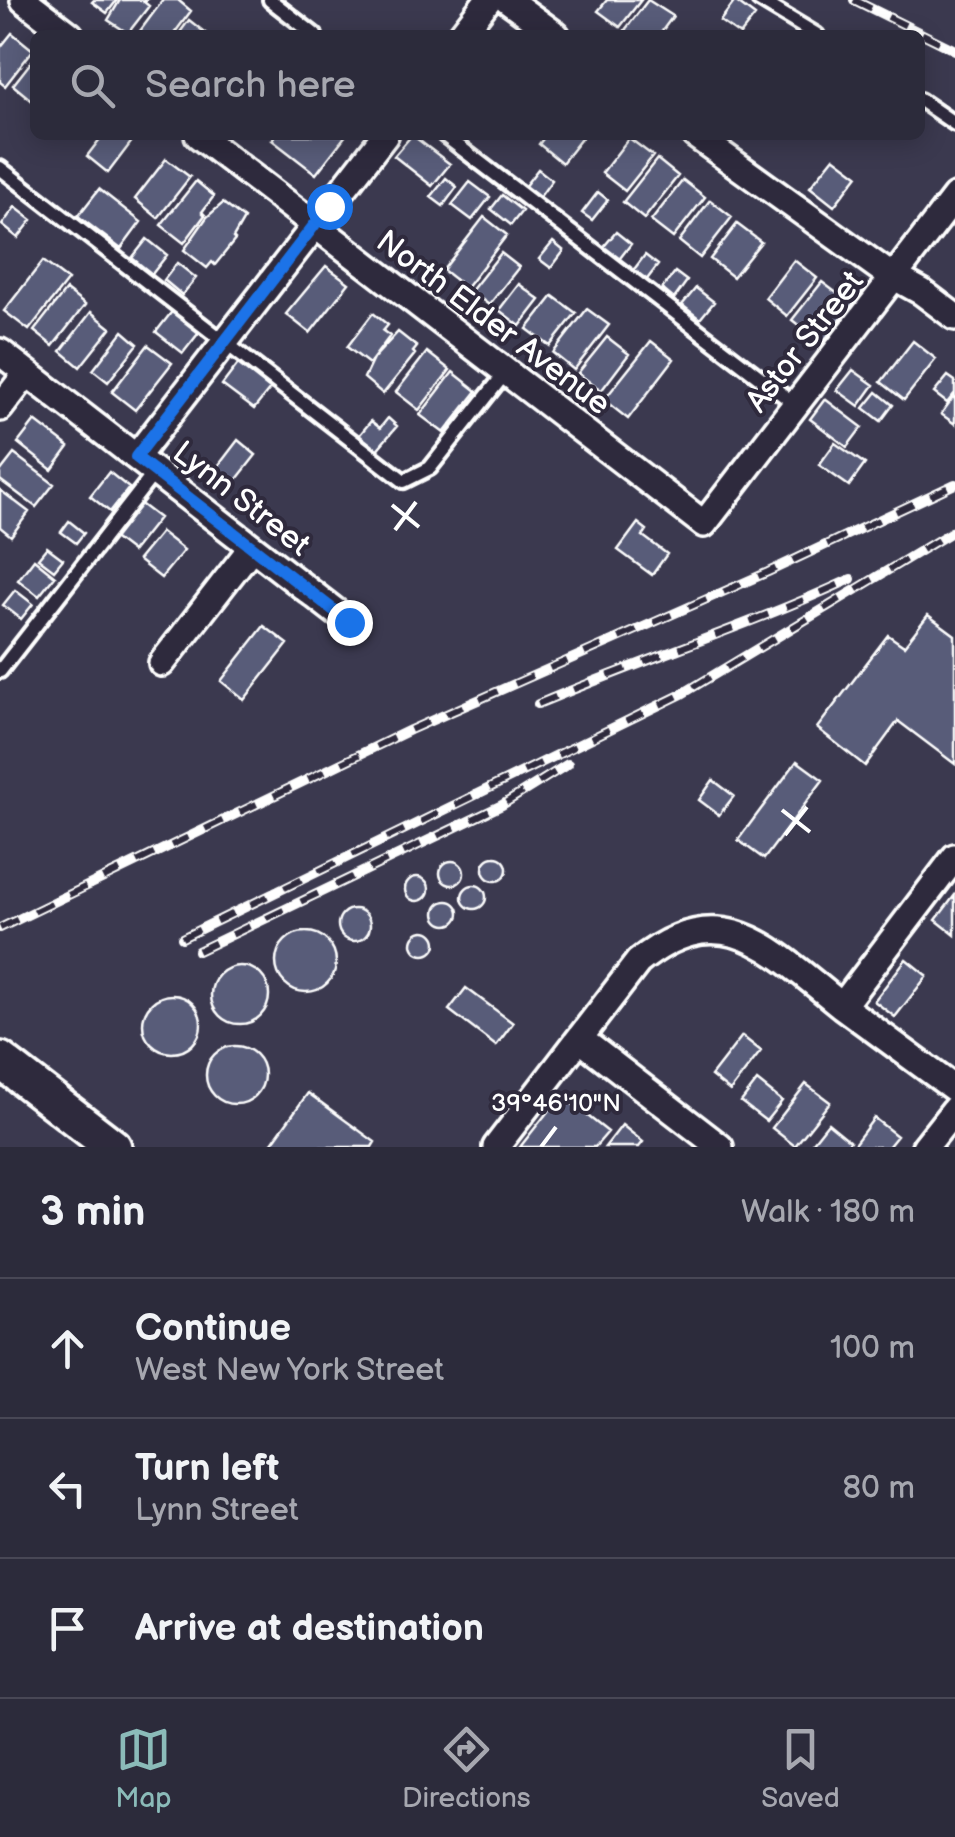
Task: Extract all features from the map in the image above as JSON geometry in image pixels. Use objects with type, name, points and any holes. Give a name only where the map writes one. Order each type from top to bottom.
[{"type":"main road","points":[[5,1071],[113,1147]]},
{"type":"street","points":[[24,0],[63,30]]},
{"type":"street","points":[[465,30],[488,0]]},
{"type":"street","points":[[508,0],[549,30]]},
{"type":"street","name":"North Elder Avenue","points":[[204,140],[704,524]]},
{"type":"street","points":[[146,464],[225,340],[380,140]]},
{"type":"street","points":[[702,140],[955,318]]},
{"type":"street","name":"Astor Street","points":[[704,524],[955,197]]},
{"type":"street","name":"Lynn Street","points":[[0,352],[349,622]]},
{"type":"street","points":[[0,408],[28,373]]},
{"type":"street","points":[[162,663],[252,547]]},
{"type":"street","points":[[842,1006],[955,858]]},
{"type":"street","points":[[496,1147],[638,962],[662,944],[704,930],[721,929],[763,943],[955,1089]]},
{"type":"street","points":[[580,1039],[720,1147]]},
{"type":"street","points":[[926,1147],[955,1109]]},
{"type":"lane","points":[[270,0],[309,30]]},
{"type":"lane","points":[[759,0],[809,30]]},
{"type":"lane","points":[[925,103],[955,124]]},
{"type":"lane","points":[[451,140],[796,405]]},
{"type":"lane","points":[[0,168],[404,481],[430,468],[506,372]]},
{"type":"lane","points":[[0,671],[146,464]]},
{"type":"building","points":[[94,0],[117,0],[107,13]]},
{"type":"building","points":[[120,0],[146,0],[149,6],[130,30],[108,20]]},
{"type":"building","points":[[163,0],[178,0],[191,11],[177,30],[141,30]]},
{"type":"building","points":[[607,0],[641,0],[620,27],[598,11]]},
{"type":"building","points":[[648,0],[673,16],[663,30],[625,30]]},
{"type":"building","points":[[735,1],[755,16],[744,30],[733,30],[720,21]]},
{"type":"building","points":[[189,20],[202,30],[182,30]]},
{"type":"building","points":[[12,33],[30,48],[30,54],[5,86],[0,82],[0,48]]},
{"type":"building","points":[[30,63],[30,99],[13,85]]},
{"type":"building","points":[[99,140],[133,140],[108,173],[87,156]]},
{"type":"building","points":[[272,140],[342,140],[316,174]]},
{"type":"building","points":[[408,140],[419,140],[450,164],[432,186],[394,156]]},
{"type":"building","points":[[542,140],[580,140],[562,163],[539,144]]},
{"type":"building","points":[[627,140],[653,156],[625,191],[602,173]]},
{"type":"building","points":[[834,157],[858,175],[834,206],[810,187]]},
{"type":"building","points":[[166,159],[190,177],[158,218],[135,199]]},
{"type":"building","points":[[657,159],[678,176],[644,219],[623,202]]},
{"type":"building","points":[[538,169],[552,180],[539,198],[524,187]]},
{"type":"building","points":[[446,178],[457,187],[443,206],[431,197]]},
{"type":"building","points":[[683,180],[705,197],[673,238],[651,221]]},
{"type":"building","points":[[196,181],[214,196],[184,243],[161,225]]},
{"type":"building","points":[[470,182],[490,197],[472,220],[452,205]]},
{"type":"building","points":[[99,189],[141,222],[121,249],[78,216]]},
{"type":"building","points":[[598,192],[608,200],[592,220],[582,213]]},
{"type":"building","points":[[502,195],[522,211],[511,225],[491,209]]},
{"type":"building","points":[[710,200],[732,217],[700,258],[679,241]]},
{"type":"building","points":[[223,203],[244,219],[235,240],[215,265],[212,262],[207,268],[184,250],[207,217]]},
{"type":"building","points":[[15,207],[32,220],[18,238],[2,225]]},
{"type":"building","points":[[484,217],[507,235],[466,288],[443,270]]},
{"type":"building","points":[[737,224],[761,242],[733,277],[710,259]]},
{"type":"building","points":[[616,232],[631,244],[617,262],[601,250]]},
{"type":"building","points":[[147,239],[167,255],[152,274],[132,258]]},
{"type":"building","points":[[553,242],[564,251],[551,268],[539,259]]},
{"type":"building","points":[[501,253],[519,267],[489,305],[471,291]]},
{"type":"building","points":[[645,255],[658,265],[645,282],[632,272]]},
{"type":"building","points":[[794,260],[817,278],[787,316],[765,298]]},
{"type":"building","points":[[43,261],[68,280],[29,330],[4,311]]},
{"type":"building","points":[[177,263],[196,278],[182,295],[164,280]]},
{"type":"building","points":[[326,266],[349,283],[310,333],[286,314]]},
{"type":"building","points":[[675,272],[687,281],[674,299],[662,289]]},
{"type":"building","points":[[850,279],[864,290],[822,343],[792,320],[822,282],[838,294]]},
{"type":"building","points":[[519,284],[540,300],[520,326],[499,310]]},
{"type":"building","points":[[696,288],[714,302],[700,319],[682,305]]},
{"type":"building","points":[[66,290],[85,305],[53,346],[34,331]]},
{"type":"building","points":[[553,296],[576,313],[550,346],[527,329]]},
{"type":"building","points":[[174,309],[201,330],[183,353],[156,332]]},
{"type":"building","points":[[587,309],[609,325],[574,370],[553,353]]},
{"type":"building","points":[[91,312],[111,328],[80,367],[61,351]]},
{"type":"building","points":[[373,313],[388,325],[383,331],[390,336],[369,364],[347,347]]},
{"type":"building","points":[[123,331],[138,344],[108,382],[93,370]]},
{"type":"building","points":[[398,332],[417,347],[383,394],[364,378],[373,359]]},
{"type":"building","points":[[607,337],[629,354],[601,391],[578,373]]},
{"type":"building","points":[[651,341],[674,359],[628,419],[604,400]]},
{"type":"building","points":[[913,341],[936,359],[904,400],[881,382]]},
{"type":"building","points":[[148,345],[172,363],[135,410],[112,392]]},
{"type":"building","points":[[427,352],[450,370],[419,410],[396,392]]},
{"type":"building","points":[[238,364],[270,389],[254,409],[222,385]]},
{"type":"building","points":[[853,370],[874,385],[859,406],[837,390]]},
{"type":"building","points":[[453,372],[477,391],[444,433],[420,415]]},
{"type":"building","points":[[948,376],[955,381],[955,393],[947,403],[934,393]]},
{"type":"building","points":[[877,392],[893,405],[881,421],[864,408]]},
{"type":"building","points":[[955,395],[955,424],[941,414]]},
{"type":"building","points":[[825,399],[862,427],[847,447],[810,419]]},
{"type":"building","points":[[388,418],[397,426],[375,452],[357,438],[371,421],[380,428]]},
{"type":"building","points":[[35,421],[69,447],[52,470],[18,443]]},
{"type":"building","points":[[238,440],[256,455],[230,488],[212,474]]},
{"type":"building","points":[[835,443],[865,464],[849,486],[819,465]]},
{"type":"building","points":[[14,454],[54,484],[36,507],[0,480],[0,472]]},
{"type":"building","points":[[109,472],[129,488],[110,512],[90,496]]},
{"type":"building","points":[[0,490],[29,512],[11,536],[0,527]]},
{"type":"building","points":[[138,502],[159,518],[132,552],[111,536]]},
{"type":"building","points":[[69,521],[84,533],[76,543],[61,532]]},
{"type":"building","points":[[638,523],[647,530],[643,536],[667,554],[652,575],[618,550]]},
{"type":"building","points":[[161,532],[184,550],[161,578],[138,560]]},
{"type":"building","points":[[47,547],[63,559],[54,570],[38,558]]},
{"type":"building","points":[[34,559],[55,576],[39,596],[18,580]]},
{"type":"building","points":[[15,590],[33,604],[21,619],[3,605]]},
{"type":"building","points":[[928,615],[955,635],[955,764],[898,721],[865,766],[817,728],[888,635],[904,646]]},
{"type":"building","points":[[264,626],[288,644],[244,700],[221,681]]},
{"type":"building","points":[[797,761],[823,780],[764,859],[738,840]]},
{"type":"building","points":[[713,780],[734,796],[719,815],[699,800]]},
{"type":"building","points":[[495,857],[504,860],[504,878],[495,881],[486,878],[483,869],[486,860]]},
{"type":"building","points":[[452,861],[461,864],[461,882],[452,885],[443,882],[440,873],[443,864]]},
{"type":"building","points":[[417,877],[426,880],[426,898],[417,901],[408,898],[405,889],[408,880]]},
{"type":"building","points":[[474,885],[483,888],[483,906],[474,909],[465,906],[462,897],[465,888]]},
{"type":"building","points":[[955,895],[955,935],[936,920]]},
{"type":"building","points":[[447,901],[456,904],[456,922],[447,925],[438,922],[435,913],[438,904]]},
{"type":"building","points":[[354,909],[366,913],[370,925],[366,937],[354,941],[342,937],[338,925],[342,913]]},
{"type":"building","points":[[424,931],[433,934],[433,952],[424,955],[415,952],[412,943],[415,934]]},
{"type":"building","points":[[306,932],[327,941],[336,962],[327,983],[306,992],[285,983],[276,962],[285,941]]},
{"type":"building","points":[[906,959],[927,976],[895,1017],[874,1001]]},
{"type":"building","points":[[240,966],[261,974],[269,995],[261,1016],[240,1024],[219,1016],[211,995],[219,974]]},
{"type":"building","points":[[466,988],[513,1023],[496,1046],[449,1010]]},
{"type":"building","points":[[172,995],[193,1003],[201,1024],[193,1045],[172,1053],[151,1045],[143,1024],[151,1003]]},
{"type":"building","points":[[742,1036],[761,1051],[730,1091],[711,1076]]},
{"type":"building","points":[[235,1046],[256,1054],[264,1075],[256,1096],[235,1104],[214,1096],[206,1075],[214,1054]]},
{"type":"building","points":[[757,1081],[782,1101],[766,1121],[741,1102]]},
{"type":"building","points":[[806,1084],[830,1102],[795,1146],[772,1128]]},
{"type":"building","points":[[308,1093],[375,1142],[372,1147],[269,1147]]},
{"type":"building","points":[[561,1095],[608,1132],[595,1147],[520,1147]]},
{"type":"building","points":[[874,1118],[897,1136],[888,1147],[852,1147]]},
{"type":"building","points":[[828,1123],[850,1141],[845,1147],[809,1147]]},
{"type":"building","points":[[622,1125],[643,1142],[639,1147],[605,1147]]},
{"type":"railway","points":[[854,0],[915,30]]},
{"type":"railway","points":[[925,35],[955,50]]},
{"type":"railway","points":[[0,928],[410,730],[768,572],[955,484]]},
{"type":"railway","points":[[182,938],[682,694],[955,530]]},
{"type":"railway","points":[[538,704],[851,579]]},
{"type":"railway","points":[[198,951],[502,805],[568,764]]},
{"type":"route","points":[[329,206],[136,457],[349,622]]}]
